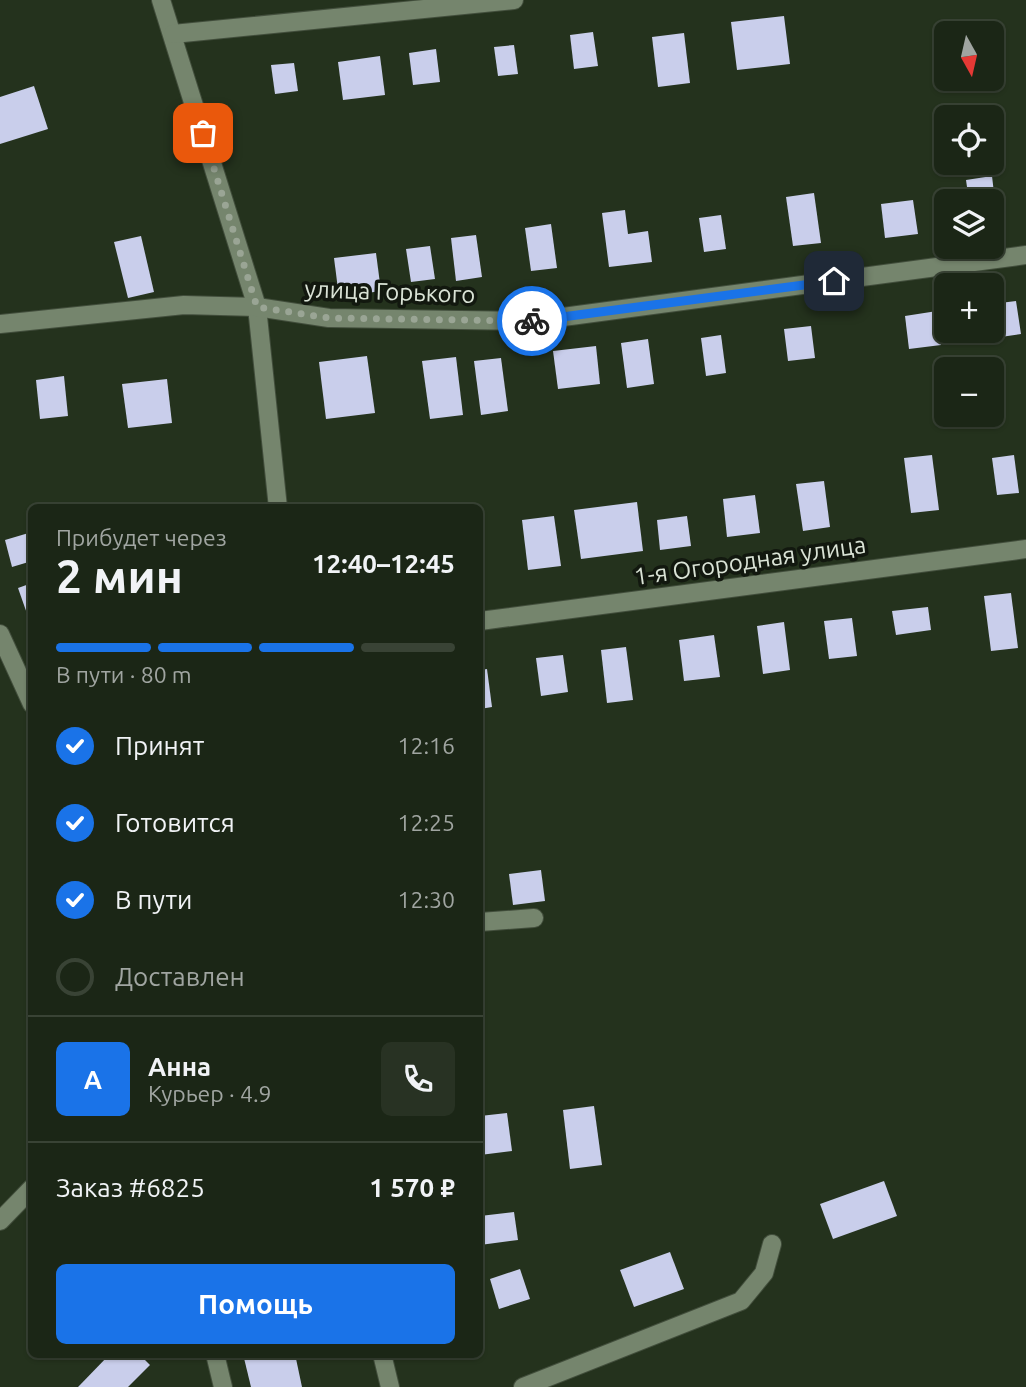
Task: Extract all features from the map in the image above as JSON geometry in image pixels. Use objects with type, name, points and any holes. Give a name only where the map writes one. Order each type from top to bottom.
[{"type":"street","points":[[161,0],[257,307],[278,504]]},
{"type":"street","points":[[173,34],[514,0]]},
{"type":"street","name":"улица Горького","points":[[0,324],[184,305],[257,307],[329,318],[533,321],[1026,255]]},
{"type":"street","name":"1-я Огородная улица","points":[[483,621],[1026,549]]},
{"type":"street","points":[[0,634],[28,695]]},
{"type":"street","points":[[483,922],[534,918]]},
{"type":"street","points":[[0,1221],[28,1192]]},
{"type":"street","points":[[523,1387],[741,1301],[764,1273],[772,1244]]},
{"type":"street","points":[[216,1358],[223,1387]]},
{"type":"street","points":[[383,1358],[390,1387]]},
{"type":"building","points":[[784,16],[790,64],[737,70],[731,22]]},
{"type":"building","points":[[593,32],[598,66],[574,69],[570,35]]},
{"type":"building","points":[[684,33],[690,83],[658,87],[652,37]]},
{"type":"building","points":[[514,45],[518,74],[498,76],[494,47]]},
{"type":"building","points":[[436,49],[440,82],[413,85],[409,53]]},
{"type":"building","points":[[380,56],[385,95],[343,100],[338,62]]},
{"type":"building","points":[[294,63],[298,91],[275,94],[271,65]]},
{"type":"building","points":[[34,86],[48,129],[0,144],[0,97]]},
{"type":"building","points":[[992,176],[994,189],[967,189],[966,180]]},
{"type":"building","points":[[814,193],[821,243],[793,246],[786,197]]},
{"type":"building","points":[[913,200],[918,234],[885,238],[881,204]]},
{"type":"building","points":[[625,210],[628,234],[648,231],[652,262],[609,267],[602,213]]},
{"type":"building","points":[[721,215],[726,249],[704,252],[699,218]]},
{"type":"building","points":[[551,224],[557,268],[531,271],[525,228]]},
{"type":"building","points":[[476,235],[482,277],[456,281],[451,238]]},
{"type":"building","points":[[141,236],[154,292],[128,298],[114,242]]},
{"type":"building","points":[[430,246],[435,279],[411,282],[406,249]]},
{"type":"building","points":[[376,253],[381,291],[339,297],[334,258]]},
{"type":"building","points":[[1016,301],[1021,334],[1004,336],[1004,302]]},
{"type":"building","points":[[934,311],[934,343],[941,345],[909,349],[905,316]]},
{"type":"building","points":[[811,326],[815,358],[788,361],[784,329]]},
{"type":"building","points":[[721,335],[726,373],[706,376],[701,338]]},
{"type":"building","points":[[648,339],[654,384],[627,388],[621,343]]},
{"type":"building","points":[[596,346],[600,384],[558,389],[553,351]]},
{"type":"building","points":[[367,356],[375,413],[326,419],[319,362]]},
{"type":"building","points":[[456,357],[463,415],[430,419],[422,361]]},
{"type":"building","points":[[501,358],[508,411],[481,415],[474,361]]},
{"type":"building","points":[[64,376],[68,416],[40,419],[36,380]]},
{"type":"building","points":[[167,379],[172,423],[128,428],[122,384]]},
{"type":"building","points":[[932,455],[939,510],[911,513],[904,458]]},
{"type":"building","points":[[1014,455],[1019,493],[997,495],[992,458]]},
{"type":"building","points":[[824,481],[830,527],[803,531],[796,484]]},
{"type":"building","points":[[755,495],[760,533],[727,537],[723,499]]},
{"type":"building","points":[[637,502],[643,551],[581,559],[574,510]]},
{"type":"building","points":[[554,516],[561,566],[528,570],[522,520]]},
{"type":"building","points":[[687,516],[691,546],[660,550],[657,520]]},
{"type":"building","points":[[28,533],[28,562],[12,567],[5,540]]},
{"type":"building","points":[[28,584],[28,616],[18,588]]},
{"type":"building","points":[[1011,593],[1018,648],[991,651],[984,596]]},
{"type":"building","points":[[928,607],[931,630],[896,635],[892,611]]},
{"type":"building","points":[[852,618],[857,656],[829,659],[824,621]]},
{"type":"building","points":[[784,622],[790,670],[763,674],[757,626]]},
{"type":"building","points":[[714,635],[720,677],[684,681],[679,640]]},
{"type":"building","points":[[626,647],[633,700],[607,703],[601,650]]},
{"type":"building","points":[[563,655],[568,692],[541,696],[536,658]]},
{"type":"building","points":[[487,669],[492,707],[483,708],[483,670]]},
{"type":"building","points":[[541,870],[545,901],[513,905],[509,874]]},
{"type":"building","points":[[594,1106],[602,1165],[570,1169],[563,1110]]},
{"type":"building","points":[[507,1113],[512,1151],[483,1155],[483,1116]]},
{"type":"building","points":[[884,1181],[897,1216],[833,1239],[820,1204]]},
{"type":"building","points":[[514,1212],[518,1240],[483,1245],[483,1216]]},
{"type":"building","points":[[670,1252],[684,1289],[634,1307],[620,1270]]},
{"type":"building","points":[[520,1269],[530,1299],[499,1309],[490,1279]]},
{"type":"building","points":[[106,1358],[143,1358],[150,1365],[128,1387],[78,1387]]},
{"type":"building","points":[[244,1358],[296,1358],[302,1387],[251,1387]]},
{"type":"way so far","points":[[203,133],[257,307],[329,318],[532,321]]},
{"type":"route","points":[[532,321],[834,281]]}]
